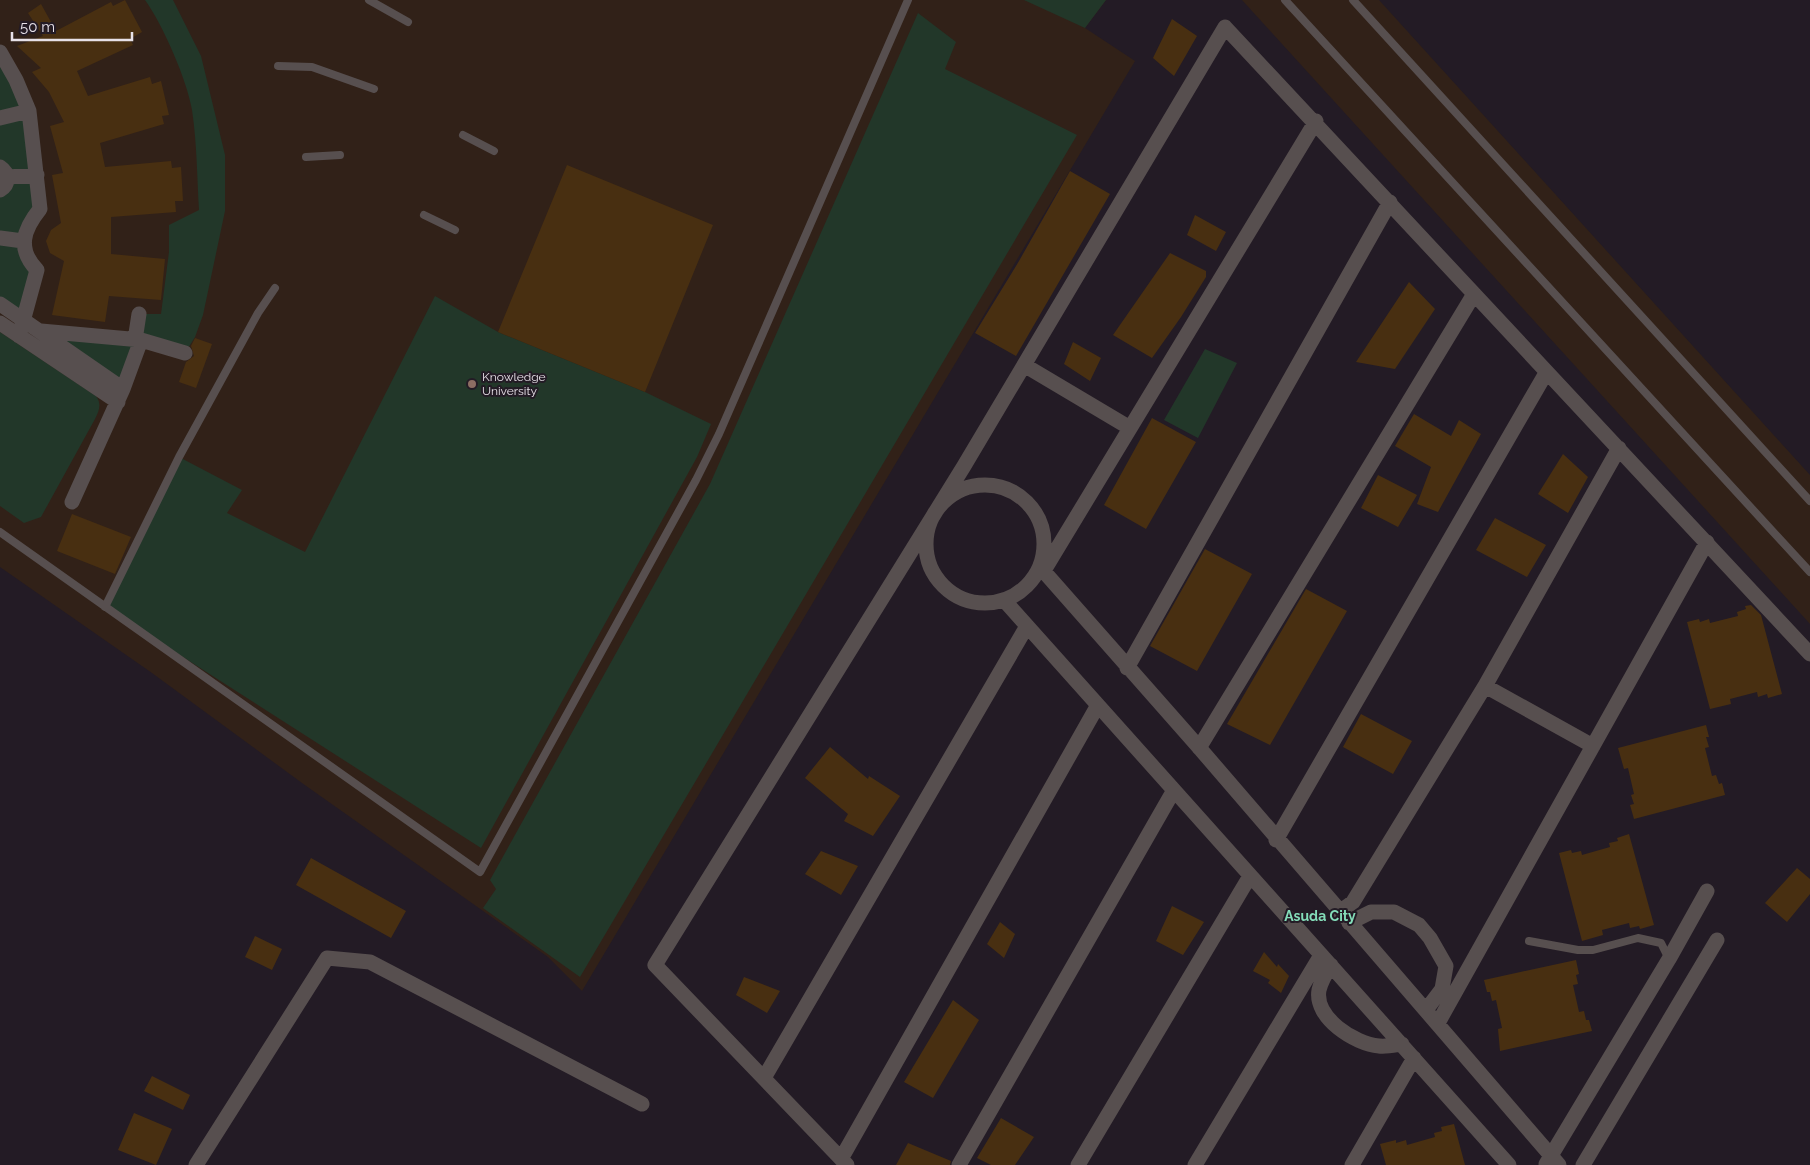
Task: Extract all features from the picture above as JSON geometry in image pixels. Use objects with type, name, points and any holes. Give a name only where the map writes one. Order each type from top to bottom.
[{"type":"street","points":[[1098,705],[844,1162],[655,965],[938,508],[1225,26],[1316,121],[1546,373],[1619,448],[1810,654]]},
{"type":"street","points":[[0,52],[16,80],[29,111],[40,209],[27,227],[24,241],[27,258],[37,270],[19,336]]},
{"type":"street","points":[[0,118],[29,111]]},
{"type":"street","points":[[1316,121],[1130,428],[1041,570],[1025,587],[1004,600],[985,603],[966,600],[950,592],[936,578],[928,561],[925,543],[929,524],[938,508],[952,495],[969,487],[988,485],[1006,489],[1023,499],[1035,513],[1042,530],[1044,549],[1041,570],[1199,748],[1276,840],[1438,1023],[1552,1162],[1707,891]]},
{"type":"street","points":[[2,178],[37,174]]},
{"type":"street","points":[[1127,668],[1390,202]]},
{"type":"street","points":[[0,238],[24,241]]},
{"type":"street","points":[[1199,748],[1474,294]]},
{"type":"street","points":[[0,304],[39,330],[120,396]]},
{"type":"street","points":[[72,502],[120,396],[138,340],[138,314]]},
{"type":"street","points":[[0,323],[120,396]]},
{"type":"street","points":[[39,330],[138,340],[185,353]]},
{"type":"street","points":[[1024,364],[1130,428]]},
{"type":"street","points":[[1276,840],[1546,373]]},
{"type":"street","points":[[1344,918],[1484,686],[1619,448]]},
{"type":"street","points":[[1438,1023],[1707,542]]},
{"type":"street","points":[[1004,600],[1509,1165]]},
{"type":"street","points":[[764,1078],[1027,626]]},
{"type":"street","points":[[1484,686],[1593,746]]},
{"type":"street","points":[[959,1165],[1174,790]]},
{"type":"street","points":[[1078,1165],[1250,876]]},
{"type":"street","points":[[1344,918],[1371,912],[1394,912],[1419,925],[1430,938],[1446,966],[1442,989],[1426,1010]]},
{"type":"street","points":[[1583,1165],[1717,940]]},
{"type":"street","points":[[196,1165],[327,958],[370,962],[642,1104]]},
{"type":"street","points":[[1326,960],[1318,991],[1323,1011],[1332,1024],[1351,1036],[1378,1046],[1402,1044]]},
{"type":"street","points":[[1195,1165],[1326,960]]},
{"type":"street","points":[[1352,1165],[1414,1058]]},
{"type":"lane","points":[[369,0],[408,22]]},
{"type":"lane","points":[[0,532],[480,872],[696,480],[719,434],[908,0]]},
{"type":"lane","points":[[1285,0],[1810,572]]},
{"type":"lane","points":[[1353,0],[1810,501]]},
{"type":"lane","points":[[278,66],[312,68],[374,89]]},
{"type":"lane","points":[[463,135],[494,151]]},
{"type":"lane","points":[[306,156],[340,155]]},
{"type":"lane","points":[[424,215],[455,230]]},
{"type":"lane","points":[[105,607],[179,458],[258,313],[275,288]]},
{"type":"lane","points":[[1529,941],[1578,950],[1593,950],[1638,938],[1661,943],[1669,960]]},
{"type":"shaded area","name":"Knowledge University","points":[[0,0],[1106,0],[1085,28],[1135,61],[582,991],[548,957],[302,783],[152,673],[0,567]]},
{"type":"shaded area","points":[[1242,0],[1379,0],[1810,475],[1810,624]]},
{"type":"green space","points":[[145,0],[173,0],[201,56],[225,155],[225,211],[203,315],[195,337],[185,353],[141,341],[123,389],[39,331],[135,340],[139,314],[161,314],[169,252],[169,225],[199,210],[195,135],[189,98],[173,53]]},
{"type":"green space","points":[[1024,0],[1106,0],[1085,28]]},
{"type":"green space","points":[[918,13],[956,42],[945,69],[1077,135],[580,977],[483,908],[496,889],[490,880],[710,484]]},
{"type":"green space","points":[[0,52],[16,80],[40,209],[27,227],[32,265],[24,320],[0,304]]},
{"type":"green space","points":[[435,296],[498,332],[645,392],[711,424],[697,457],[481,848],[105,607],[179,457],[242,490],[227,513],[305,552]]},
{"type":"green space","points":[[0,332],[96,396],[99,405],[95,419],[41,517],[24,523],[0,506]]},
{"type":"green space","points":[[1205,349],[1237,363],[1198,438],[1164,420]]},
{"type":"building","points":[[125,0],[142,32],[130,39],[133,45],[77,71],[88,96],[150,77],[152,84],[161,81],[169,115],[162,116],[164,124],[100,143],[105,167],[171,161],[172,168],[181,167],[183,201],[175,201],[176,212],[111,217],[111,254],[165,259],[161,300],[109,296],[105,322],[52,315],[64,261],[50,253],[46,241],[51,230],[61,223],[52,175],[63,173],[50,126],[64,122],[49,92],[32,72],[41,68],[17,46],[43,36],[28,13],[41,4],[56,31],[111,2],[113,6]]},
{"type":"building","points":[[1172,19],[1197,36],[1174,76],[1153,58]]},
{"type":"building","points":[[567,165],[713,225],[645,392],[498,332]]},
{"type":"building","points":[[1070,171],[1110,194],[1016,356],[975,333],[1019,261]]},
{"type":"building","points":[[1195,215],[1226,232],[1216,251],[1187,235]]},
{"type":"building","points":[[1170,253],[1206,271],[1206,277],[1152,358],[1113,335]]},
{"type":"building","points":[[1409,282],[1435,309],[1395,369],[1356,362]]},
{"type":"building","points":[[195,338],[212,344],[196,388],[179,382],[186,362],[194,356],[191,346]]},
{"type":"building","points":[[1073,342],[1101,358],[1090,381],[1064,364]]},
{"type":"building","points":[[1414,414],[1451,436],[1459,420],[1481,434],[1438,512],[1417,504],[1431,467],[1395,446]]},
{"type":"building","points":[[1152,418],[1196,442],[1146,529],[1104,505]]},
{"type":"building","points":[[1563,454],[1588,477],[1568,513],[1538,494]]},
{"type":"building","points":[[1378,475],[1417,495],[1398,527],[1361,508]]},
{"type":"building","points":[[72,514],[131,537],[115,574],[57,551]]},
{"type":"building","points":[[1495,518],[1546,545],[1527,577],[1476,550]]},
{"type":"building","points":[[1205,549],[1252,574],[1197,671],[1150,646]]},
{"type":"building","points":[[1306,589],[1347,611],[1270,745],[1227,724]]},
{"type":"building","points":[[1751,605],[1761,615],[1782,694],[1768,698],[1767,694],[1758,697],[1757,692],[1730,699],[1731,704],[1710,709],[1687,622],[1699,619],[1700,622],[1709,619],[1710,623],[1738,616],[1737,612],[1746,609],[1745,606]]},
{"type":"building","points":[[1361,714],[1412,741],[1393,774],[1343,747]]},
{"type":"building","points":[[1706,725],[1709,737],[1706,737],[1709,747],[1705,748],[1712,776],[1716,775],[1719,784],[1722,783],[1725,795],[1634,819],[1630,805],[1634,804],[1631,795],[1634,794],[1628,768],[1624,769],[1618,748]]},
{"type":"building","points":[[830,747],[868,779],[869,776],[900,796],[873,836],[844,821],[848,814],[805,778]]},
{"type":"building","points":[[1629,834],[1654,925],[1640,929],[1639,926],[1630,928],[1629,923],[1602,930],[1603,935],[1582,941],[1559,853],[1571,850],[1572,853],[1581,851],[1582,855],[1610,847],[1609,843],[1618,841],[1617,838]]},
{"type":"building","points":[[821,851],[858,866],[841,895],[805,874]]},
{"type":"building","points":[[311,858],[406,911],[391,938],[296,885]]},
{"type":"building","points":[[1797,868],[1810,879],[1810,894],[1787,922],[1765,903]]},
{"type":"building","points":[[1172,906],[1204,922],[1183,955],[1156,941]]},
{"type":"building","points":[[1000,922],[1015,934],[1004,958],[987,944]]},
{"type":"building","points":[[255,936],[282,949],[272,970],[245,957]]},
{"type":"building","points":[[1264,952],[1277,967],[1278,964],[1289,976],[1281,993],[1268,983],[1270,980],[1253,971]]},
{"type":"building","points":[[1576,960],[1579,974],[1576,975],[1578,984],[1573,985],[1579,1012],[1584,1011],[1592,1031],[1500,1051],[1498,1029],[1502,1028],[1496,1000],[1492,1001],[1484,980]]},
{"type":"building","points":[[744,977],[780,991],[767,1013],[736,995]]},
{"type":"building","points":[[953,1000],[979,1020],[933,1098],[904,1082]]},
{"type":"building","points":[[152,1076],[190,1095],[183,1110],[144,1091]]},
{"type":"building","points":[[134,1113],[172,1129],[156,1165],[118,1150]]},
{"type":"building","points":[[1001,1118],[1034,1137],[1015,1165],[991,1165],[977,1158]]},
{"type":"building","points":[[1454,1124],[1465,1165],[1386,1165],[1380,1144],[1396,1140],[1396,1143],[1406,1140],[1407,1145],[1435,1137],[1434,1133],[1442,1131],[1441,1127]]},
{"type":"building","points":[[908,1143],[951,1161],[950,1165],[896,1165]]},
{"type":"place","name":"Knowledge University","points":[[472,384]]},
{"type":"district","name":"Asuda City","points":[[1320,916]]}]
